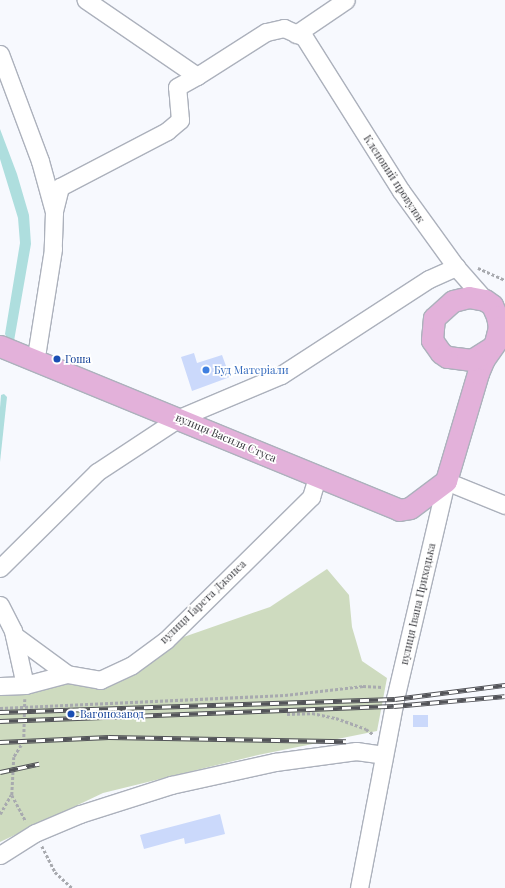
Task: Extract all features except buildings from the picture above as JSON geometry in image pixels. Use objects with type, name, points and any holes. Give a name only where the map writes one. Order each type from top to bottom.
[{"type":"main road","points":[[469,297],[494,304],[498,321],[497,340],[477,358],[455,359],[441,353],[432,340],[434,318],[453,301],[469,297]]},
{"type":"main road","name":"вулиця Івана Приходька","points":[[446,482],[472,390],[497,340]]},
{"type":"main road","name":"вулиця Василя Стуса","points":[[0,346],[179,418],[399,510],[416,504],[446,482]]},
{"type":"main road","points":[[455,359],[468,374],[472,390]]},
{"type":"street","points":[[86,0],[197,76]]},
{"type":"street","points":[[296,34],[346,0]]},
{"type":"street","name":"Кленовий провулок","points":[[54,212],[60,187],[168,131],[180,120],[177,87],[266,32],[284,28],[304,37],[401,191],[456,267],[494,304]]},
{"type":"street","points":[[0,54],[40,161],[54,212],[50,272],[37,350],[31,359]]},
{"type":"street","points":[[0,568],[97,472],[179,418],[281,375],[429,279],[456,267]]},
{"type":"street","name":"вулиця Ґарета Джонса","points":[[0,686],[25,685],[67,674],[100,680],[132,665],[166,640],[311,497],[317,477]]},
{"type":"street","points":[[446,482],[505,505]]},
{"type":"street","name":"вулиця Івана Приходька","points":[[359,888],[398,687],[446,482]]},
{"type":"street","points":[[0,605],[14,635],[25,685]]},
{"type":"street","points":[[14,635],[67,674]]},
{"type":"street","points":[[0,855],[35,833],[80,814],[172,785],[275,762],[356,751],[385,749]]},
{"type":"path","points":[[25,685],[24,741],[14,757],[12,795],[23,818],[35,833],[55,872],[72,888]]},
{"type":"path","points":[[0,708],[285,695],[363,686],[398,687]]},
{"type":"path","points":[[287,714],[312,713],[336,718],[366,729],[385,749]]},
{"type":"path","points":[[0,814],[12,795]]},
{"type":"green space","points":[[327,569],[349,595],[352,627],[362,661],[387,678],[377,731],[258,755],[103,793],[0,842],[0,688],[70,679],[102,685],[178,639],[270,607]]},
{"type":"water","points":[[0,129],[17,174],[29,215],[31,244],[14,341],[9,342],[5,334],[20,243],[18,218],[0,159]]},
{"type":"water","points":[[4,394],[7,397],[0,462],[0,408],[1,395]]},
{"type":"railway","points":[[0,712],[395,699],[505,685]]},
{"type":"railway","points":[[0,721],[394,706],[505,696]]},
{"type":"railway","points":[[0,742],[109,737],[346,741]]},
{"type":"railway","points":[[0,772],[39,764]]},
{"type":"place","name":"Гоша","points":[[57,359]]},
{"type":"place","name":"Буд Матерiали","points":[[206,370]]},
{"type":"place","name":"Вагонозавод","points":[[71,714]]}]
